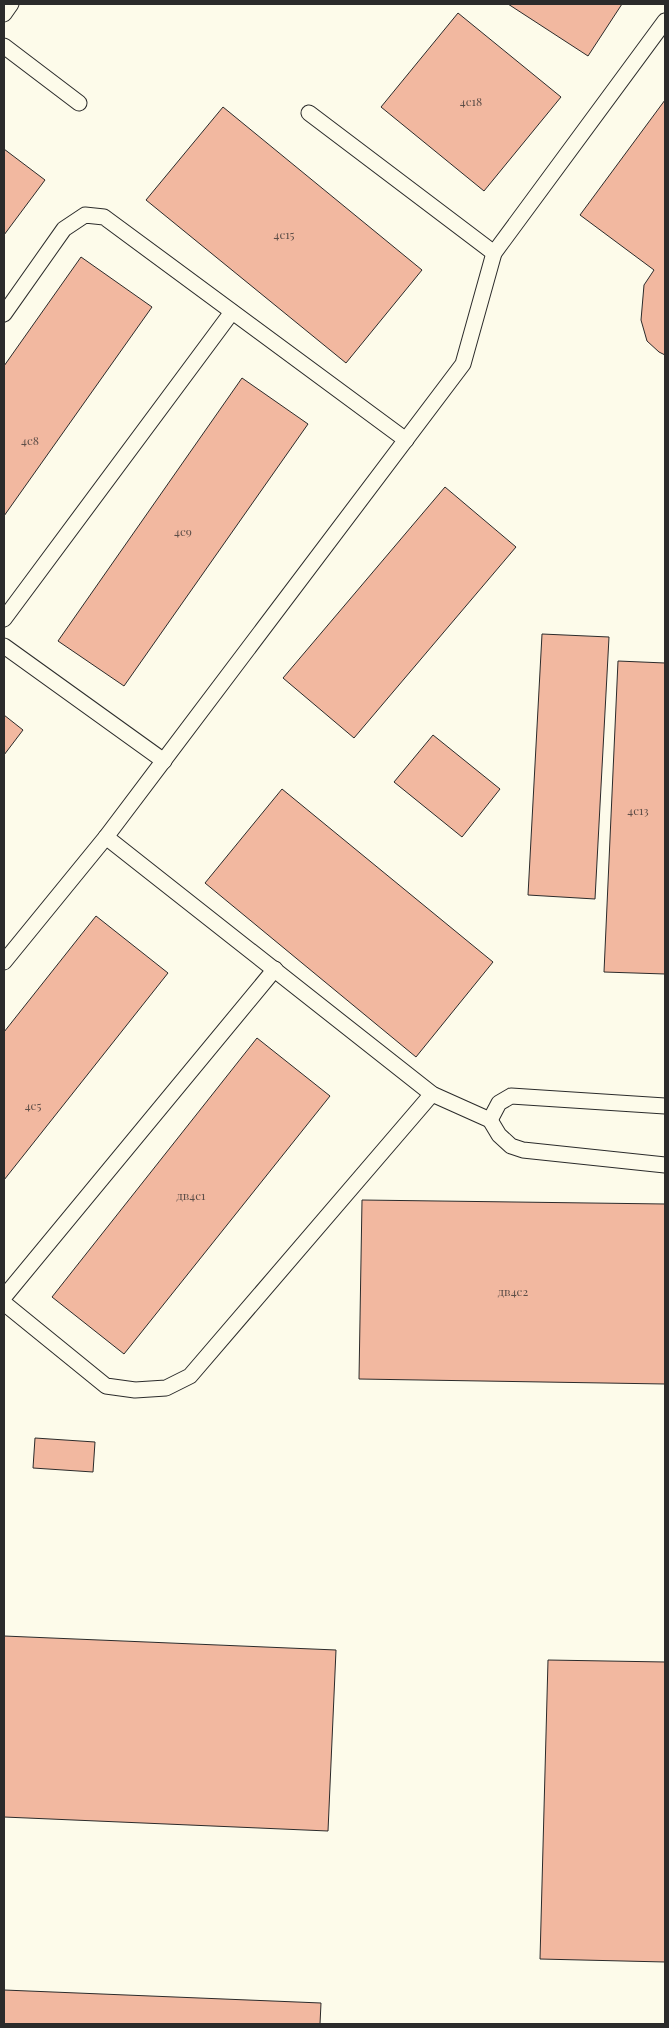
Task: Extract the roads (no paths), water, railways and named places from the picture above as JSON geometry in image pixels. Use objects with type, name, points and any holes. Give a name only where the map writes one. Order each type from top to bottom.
[{"type":"lane","points":[[4,14],[11,4]]},
{"type":"lane","points":[[4,962],[106,837],[463,364],[494,253],[665,21]]},
{"type":"lane","points":[[4,46],[79,103]]},
{"type":"lane","points":[[309,113],[494,253]]},
{"type":"lane","points":[[4,314],[64,229],[85,215],[104,217],[406,440]]},
{"type":"lane","points":[[4,619],[232,312]]},
{"type":"lane","points":[[4,646],[164,761]]},
{"type":"lane","points":[[106,837],[432,1094],[490,1120],[499,1135],[511,1146],[523,1150],[665,1165]]},
{"type":"lane","points":[[4,1297],[275,969]]},
{"type":"lane","points":[[4,1303],[106,1386],[135,1390],[166,1388],[190,1376],[432,1094]]},
{"type":"lane","points":[[490,1120],[498,1103],[511,1096],[665,1106]]}]
